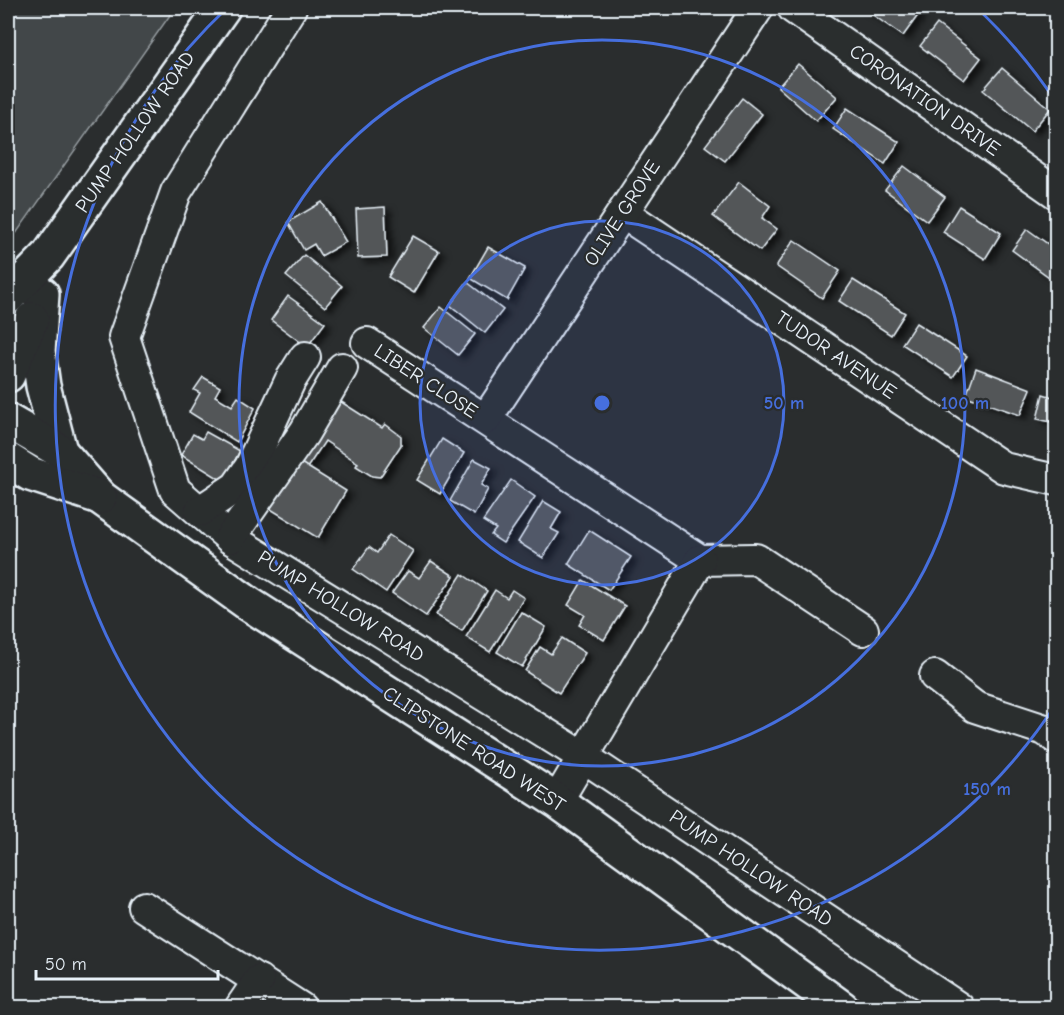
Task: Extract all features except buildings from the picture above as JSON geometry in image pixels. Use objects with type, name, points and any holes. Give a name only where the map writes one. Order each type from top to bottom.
[{"type":"main road","name":"PUMP HOLLOW ROAD","points":[[8,297],[48,256],[222,8]]},
{"type":"main road","name":"PUMP HOLLOW ROAD","points":[[8,375],[42,294],[48,256]]},
{"type":"main road","points":[[8,333],[42,294]]},
{"type":"main road","points":[[42,294],[38,351],[43,386],[60,451]]},
{"type":"main road","name":"CLIPSTONE ROAD WEST","points":[[8,421],[60,451],[101,498],[249,604],[557,801],[842,1008]]},
{"type":"main road","name":"CLIPSTONE ROAD WEST","points":[[8,460],[30,474],[101,498]]},
{"type":"street","name":"PUMP HOLLOW ROAD","points":[[291,8],[176,192],[124,337],[175,490],[231,538],[582,756],[959,1008]]},
{"type":"street","name":"OLIVE GROVE","points":[[486,419],[758,8]]},
{"type":"street","name":"CORONATION DRIVE","points":[[793,8],[1056,193]]},
{"type":"street","name":"TUDOR AVENUE","points":[[623,213],[1004,468],[1056,480]]},
{"type":"street","name":"LIBER CLOSE","points":[[367,343],[700,560]]},
{"type":"street","points":[[231,538],[250,467],[290,381],[305,357]]},
{"type":"street","points":[[200,511],[243,498],[304,433],[342,368]]},
{"type":"street","points":[[557,801],[700,560],[756,559],[863,630]]},
{"type":"street","points":[[935,676],[975,708],[1014,721],[1052,727]]},
{"type":"street","points":[[144,907],[301,1008]]},
{"type":"street","points":[[240,1008],[259,980]]},
{"type":"shaded area","points":[[8,8],[175,8],[8,245]]}]
